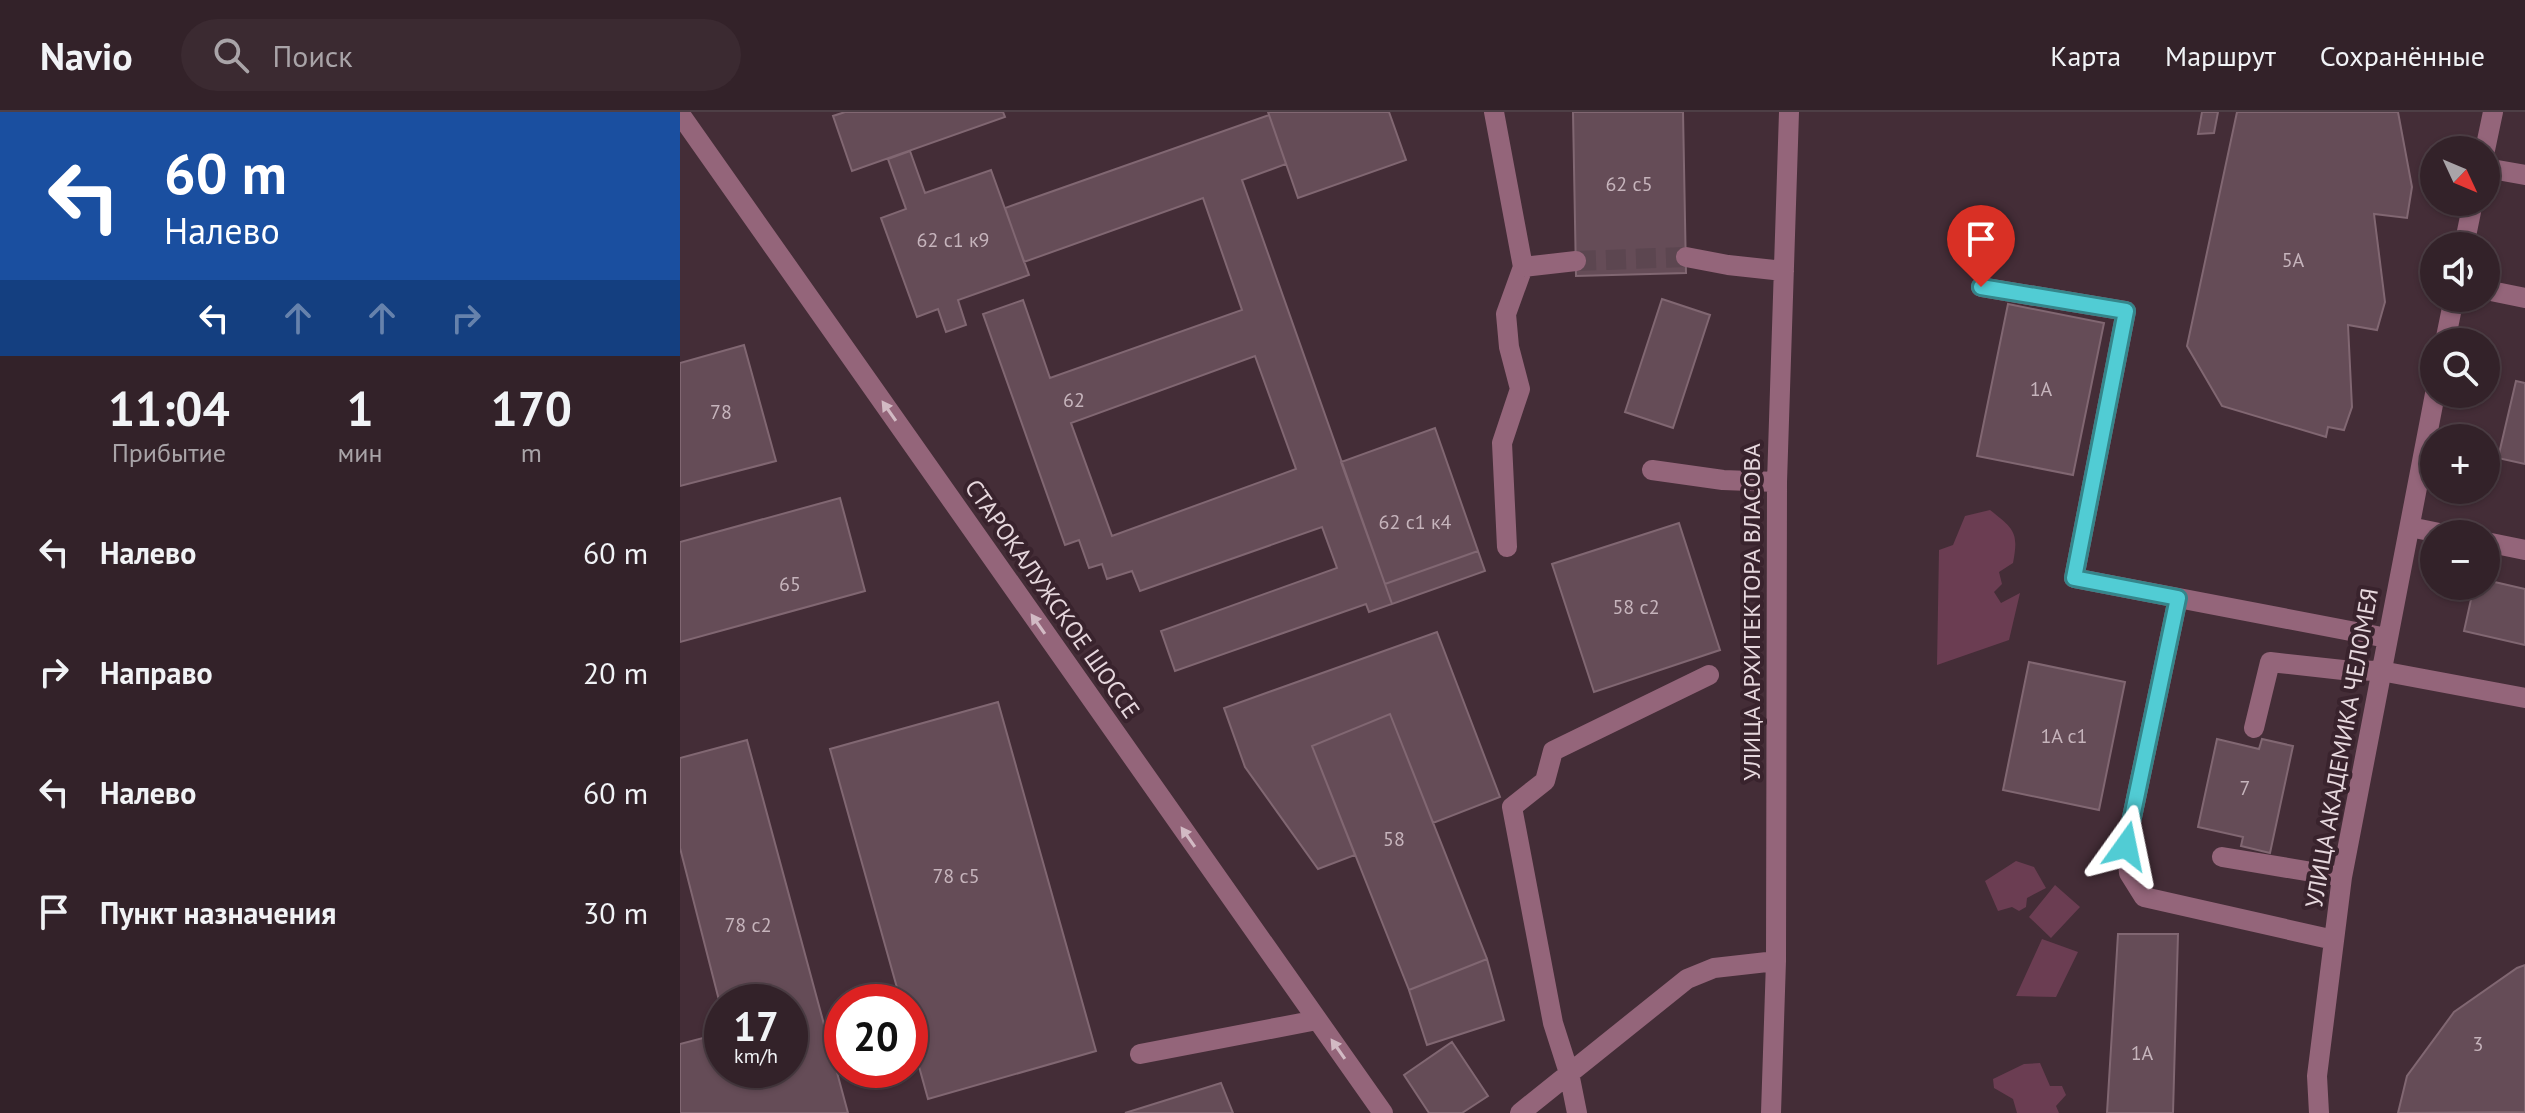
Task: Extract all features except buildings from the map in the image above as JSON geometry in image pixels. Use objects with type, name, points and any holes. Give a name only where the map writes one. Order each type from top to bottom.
[{"type":"street","points":[[1494,112],[1523,267],[1506,314],[1509,347],[1520,389],[1502,443],[1507,547]]},
{"type":"street","name":"УЛИЦА АРХИТЕКТОРА ВЛАСОВА","points":[[1771,1113],[1776,961],[1777,482],[1789,112]]},
{"type":"street","points":[[2488,136],[2493,112]]},
{"type":"street","name":"СТАРОКАЛУЖСКОЕ ШОССЕ","points":[[680,114],[690,144],[1383,1113]]},
{"type":"street","points":[[2500,171],[2525,175]]},
{"type":"street","points":[[1686,257],[1784,271]]},
{"type":"street","points":[[1523,267],[1576,261]]},
{"type":"street","points":[[1981,287],[2126,311],[2074,578],[2387,638]]},
{"type":"street","points":[[2500,293],[2525,298]]},
{"type":"street","name":"УЛИЦА АКАДЕМИКА ЧЕЛОМЕЯ","points":[[2319,1113],[2317,1076],[2342,877],[2432,408]]},
{"type":"street","points":[[1652,470],[1723,480],[1777,482]]},
{"type":"street","points":[[2410,527],[2420,529]]},
{"type":"street","points":[[2500,545],[2525,550]]},
{"type":"street","points":[[2178,598],[2126,846],[2129,873],[2144,897],[2334,940]]},
{"type":"street","points":[[2254,728],[2270,662],[2381,671],[2525,698]]},
{"type":"street","points":[[1577,1113],[1569,1073],[1553,1023],[1512,807],[1545,781],[1553,751],[1709,675]]},
{"type":"street","points":[[2222,857],[2342,877]]},
{"type":"street","points":[[1520,1113],[1687,979],[1714,968],[1776,961]]},
{"type":"street","points":[[1140,1054],[1317,1020]]},
{"type":"shaded area","points":[[1990,510],[2009,527],[2015,538],[2013,563],[1999,572],[2002,584],[1994,592],[2001,603],[2020,593],[2009,640],[1937,665],[1939,550],[1953,545],[1965,516]]},
{"type":"shaded area","points":[[2016,861],[2034,867],[2046,888],[2027,898],[2026,907],[2019,911],[2012,907],[1998,911],[1985,881]]},
{"type":"shaded area","points":[[2055,885],[2080,907],[2051,938],[2029,917]]},
{"type":"shaded area","points":[[2042,939],[2078,952],[2056,997],[2016,996]]},
{"type":"shaded area","points":[[2040,1063],[2050,1086],[2062,1086],[2066,1095],[2056,1106],[2059,1113],[2017,1113],[2013,1099],[1994,1088],[1993,1079],[2024,1064]]},
{"type":"tunnel","points":[[1576,261],[1686,257]]},
{"type":"route","points":[[1981,287],[2126,311],[2074,578],[2178,598],[2126,846]]}]
